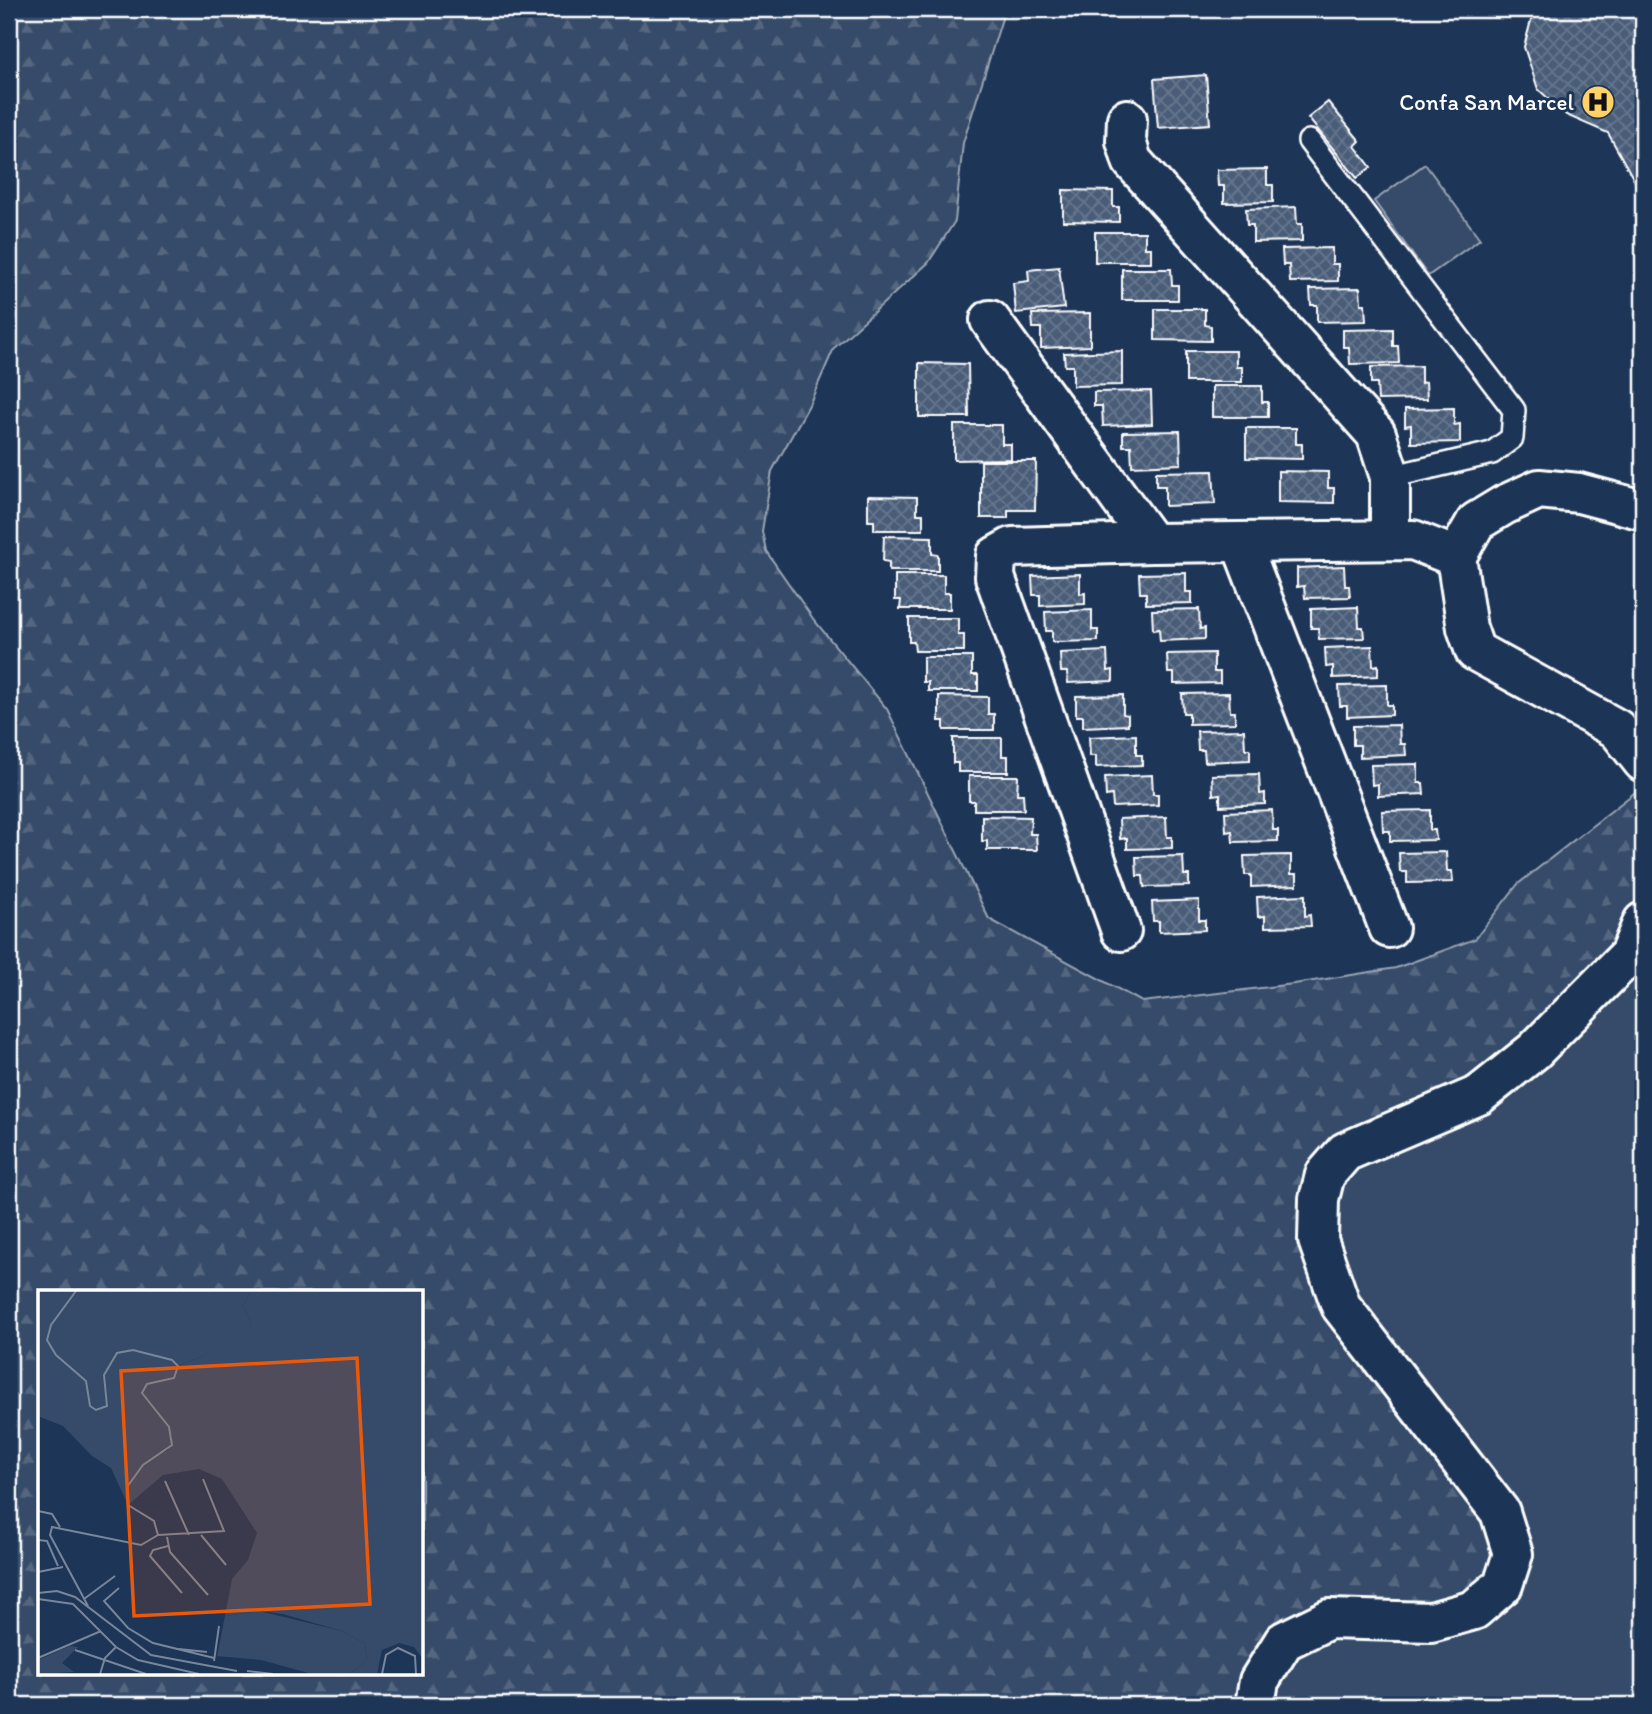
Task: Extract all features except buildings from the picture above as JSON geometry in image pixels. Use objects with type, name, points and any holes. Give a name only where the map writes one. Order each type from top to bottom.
[{"type":"street","points":[[1127,119],[1126,141],[1132,161],[1376,434],[1390,477],[1390,540]]},
{"type":"street","points":[[990,320],[1152,543]]},
{"type":"street","points":[[1643,510],[1579,493],[1539,489],[1476,522],[1456,557],[1467,628],[1475,651],[1617,729],[1643,762]]},
{"type":"street","points":[[1121,932],[995,577],[996,556],[1012,547],[1413,540],[1456,557]]},
{"type":"street","points":[[1241,543],[1389,928]]},
{"type":"street","points":[[1255,1705],[1259,1681],[1284,1641],[1329,1619],[1431,1622],[1474,1610],[1503,1585],[1513,1553],[1500,1512],[1341,1306],[1318,1240],[1319,1199],[1325,1175],[1345,1152],[1479,1095],[1534,1051],[1629,954],[1643,922]]},
{"type":"lane","points":[[1309,141],[1514,410],[1512,438],[1492,453],[1390,477]]},
{"type":"green space","points":[[9,9],[1005,9],[963,143],[955,221],[928,263],[834,348],[809,405],[772,471],[762,531],[766,551],[814,620],[887,709],[989,919],[1142,1002],[1294,984],[1396,968],[1475,939],[1518,884],[1643,786],[1643,922],[1479,1095],[1345,1152],[1318,1240],[1513,1554],[1474,1610],[1329,1619],[1255,1705],[9,1705]]},
{"type":"green space","points":[[1425,164],[1480,239],[1428,276],[1374,201]]},
{"type":"green space","points":[[1643,922],[1643,1705],[1255,1705],[1341,1306],[1319,1199]]},
{"type":"place","name":"Confa San Marcel","points":[[1598,102]]}]
